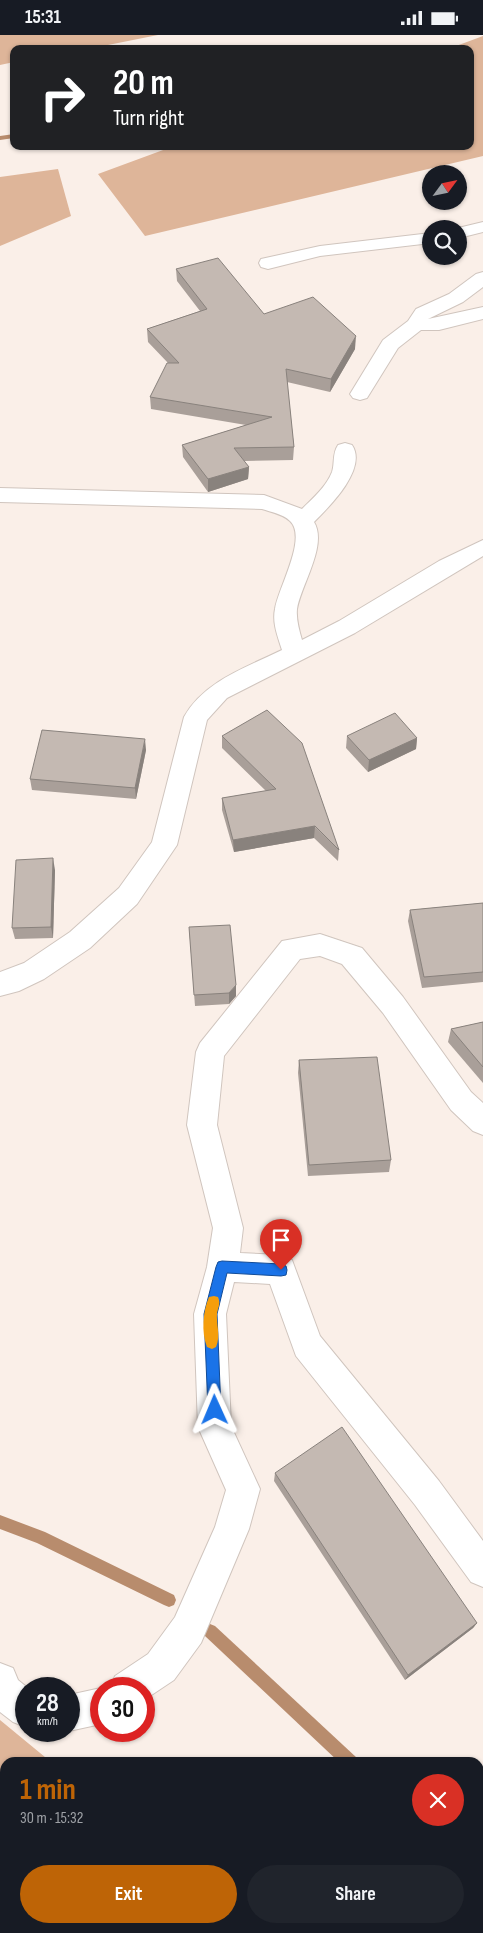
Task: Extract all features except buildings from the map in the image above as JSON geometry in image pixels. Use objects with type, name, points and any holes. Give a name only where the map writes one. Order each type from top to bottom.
[{"type":"street","points":[[467,231],[483,227]]},
{"type":"street","points":[[268,263],[320,251],[422,239]]},
{"type":"street","points":[[360,394],[390,344],[418,323],[417,321],[424,313],[456,298],[483,278]]},
{"type":"street","points":[[418,323],[423,325],[439,324],[483,313]]},
{"type":"street","points":[[302,521],[328,496],[343,471],[345,451]]},
{"type":"street","points":[[0,495],[264,502],[299,516],[302,521],[307,544],[286,608],[287,627],[295,653]]},
{"type":"street","points":[[0,984],[9,983],[34,971],[72,945],[128,896],[164,845],[196,717],[219,692],[348,627],[483,547]]},
{"type":"street","points":[[146,1677],[161,1667],[188,1630],[232,1529],[243,1489],[215,1427],[210,1314],[222,1267],[228,1228],[202,1125],[210,1052],[292,949],[320,945],[352,956],[392,1005],[461,1101],[483,1122]]},
{"type":"street","points":[[222,1267],[281,1270],[306,1345],[427,1493],[483,1570]]},
{"type":"street","points":[[0,1681],[5,1693],[15,1701]]},
{"type":"shaded area","points":[[0,35],[158,35],[108,45],[10,45],[10,63],[0,65]]},
{"type":"shaded area","points":[[483,36],[483,156],[445,165],[422,165],[422,170],[145,236],[98,174],[163,150],[474,150],[474,45],[459,45]]},
{"type":"shaded area","points":[[58,169],[71,216],[0,246],[0,177]]},
{"type":"shaded area","points":[[0,1720],[15,1732],[15,1742],[27,1742],[45,1757],[0,1757]]},
{"type":"waterway","points":[[0,138],[10,137]]},
{"type":"waterway","points":[[0,1522],[40,1537],[169,1600]]},
{"type":"waterway","points":[[210,1631],[346,1757]]},
{"type":"slow traffic","points":[[212,1342],[210,1314],[214,1302]]},
{"type":"route","points":[[215,1410],[210,1314],[222,1267],[281,1270]]}]
